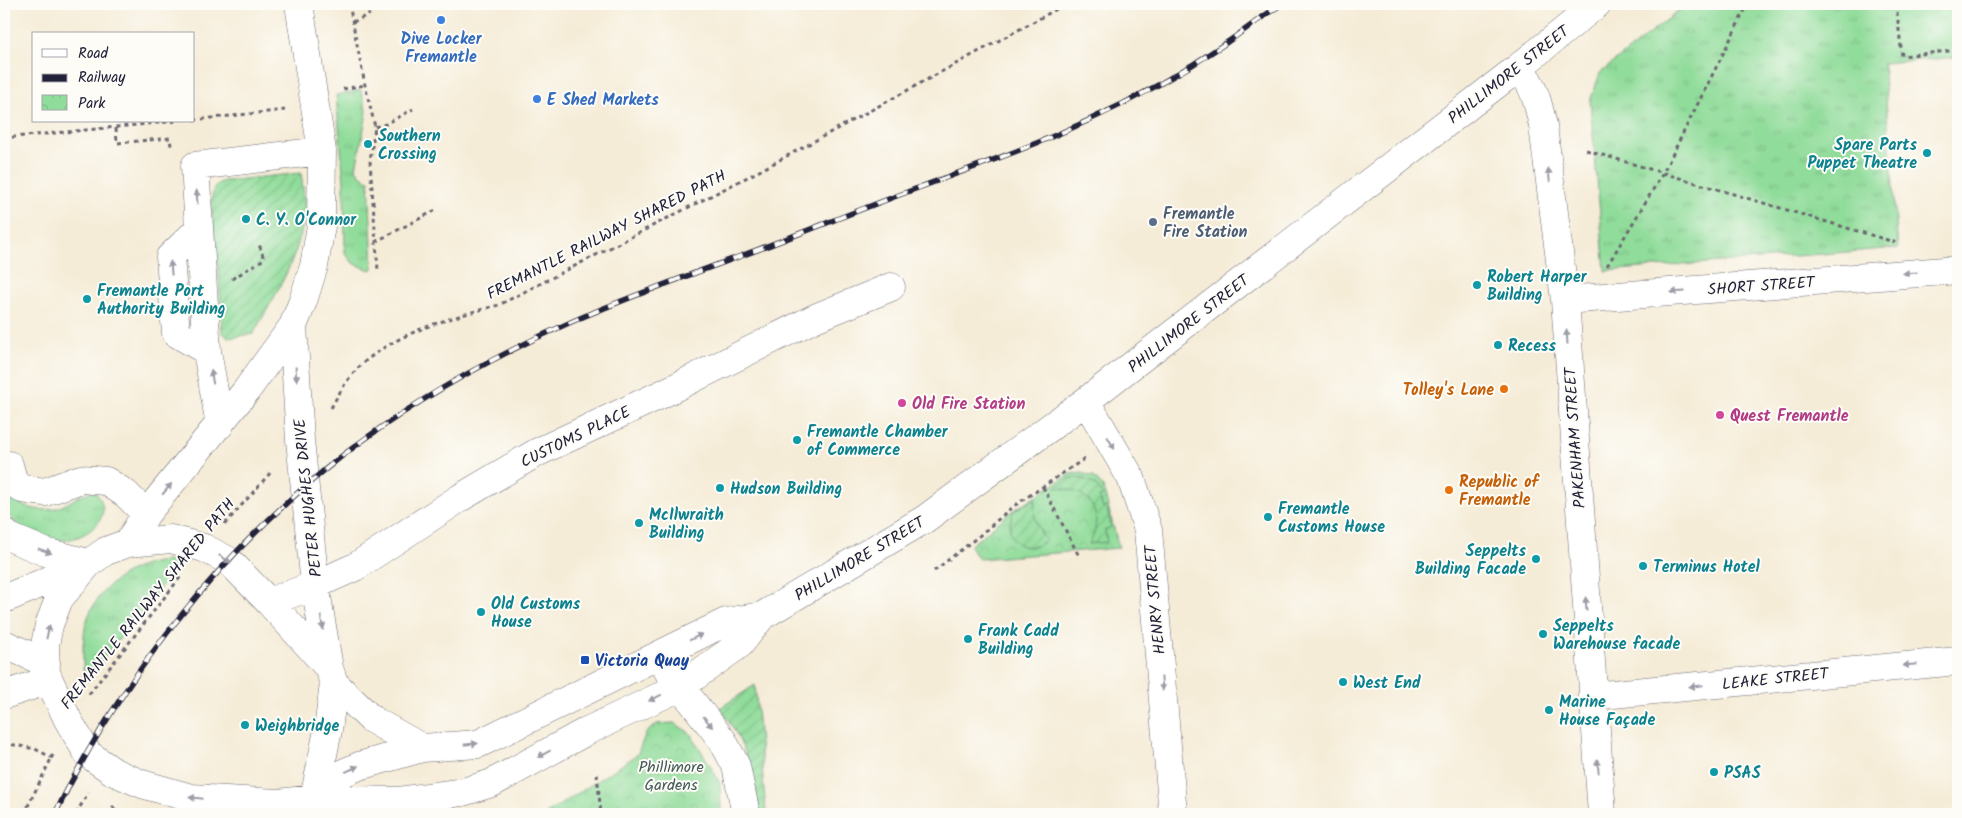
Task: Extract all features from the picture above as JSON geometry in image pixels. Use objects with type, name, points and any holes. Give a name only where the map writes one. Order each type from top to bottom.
[{"type":"street","name":"PETER HUGHES DRIVE","points":[[128,543],[146,514],[220,425],[293,326],[314,266],[321,226],[322,151],[299,4]]},
{"type":"street","name":"PHILLIMORE STREET","points":[[315,806],[343,773],[378,760],[422,748],[478,744],[726,622],[762,616],[926,519],[1086,401],[1519,67],[1597,4]]},
{"type":"street","name":"PAKENHAM STREET","points":[[1519,67],[1531,82],[1539,104],[1565,300],[1592,696],[1602,814]]},
{"type":"street","points":[[220,425],[207,351],[195,166],[322,151]]},
{"type":"street","name":"SHORT STREET","points":[[1565,300],[1958,270]]},
{"type":"street","name":"CUSTOMS PLACE","points":[[269,602],[355,568],[460,498],[536,453],[662,394],[815,318],[891,286]]},
{"type":"street","name":"PETER HUGHES DRIVE","points":[[293,326],[300,440],[315,585],[332,676]]},
{"type":"street","name":"HENRY STREET","points":[[1086,401],[1131,478],[1148,530],[1173,814]]},
{"type":"street","points":[[9,464],[14,483],[22,488],[45,492],[81,479],[106,481],[126,494],[146,514]]},
{"type":"street","points":[[4,532],[7,536],[45,552],[89,563]]},
{"type":"street","name":"PHILLIMORE STREET","points":[[422,748],[371,719],[269,602],[229,561],[204,548],[171,539],[128,543],[106,551],[89,563],[59,599],[49,625],[45,645],[47,672],[68,720],[88,754],[114,772],[142,784],[191,798],[315,806],[397,801],[470,790],[492,783],[587,731],[680,686],[740,644],[762,616]]},
{"type":"street","points":[[4,599],[89,563]]},
{"type":"street","points":[[4,695],[47,672],[5,642]]},
{"type":"street","points":[[657,656],[723,741],[736,766],[746,814]]},
{"type":"street","name":"LEAKE STREET","points":[[1592,696],[1958,661]]},
{"type":"street","points":[[315,806],[328,730],[332,676]]},
{"type":"path","points":[[349,4],[375,127],[370,161],[378,270]]},
{"type":"path","name":"FREMANTLE RAILWAY SHARED PATH","points":[[24,814],[52,758],[68,720],[204,548],[300,440],[327,415],[343,386],[359,367],[378,352],[410,334],[456,316],[498,305],[772,164],[1066,4]]},
{"type":"path","points":[[1605,270],[1663,173],[1748,4]]},
{"type":"path","points":[[1896,4],[1902,56],[1958,50]]},
{"type":"path","points":[[353,22],[370,14]]},
{"type":"path","points":[[335,91],[365,85]]},
{"type":"path","points":[[375,127],[386,124],[413,109]]},
{"type":"path","points":[[195,120],[286,110]]},
{"type":"path","points":[[4,138],[169,122]]},
{"type":"path","points":[[116,128],[117,143],[170,138],[171,147]]},
{"type":"path","points":[[1586,150],[1894,242],[1895,248]]},
{"type":"path","points":[[375,242],[438,209]]},
{"type":"path","points":[[228,281],[264,259],[259,244]]},
{"type":"path","points":[[934,571],[1011,508],[1084,459]]},
{"type":"path","points":[[1043,487],[1080,558]]},
{"type":"path","points":[[597,774],[601,814]]},
{"type":"path","points":[[76,814],[92,786]]},
{"type":"green space","points":[[1689,4],[1958,4],[1958,57],[1883,63],[1898,248],[1605,271],[1590,101],[1600,73]]},
{"type":"green space","points":[[361,90],[367,113],[356,168],[361,176],[369,180],[373,269],[370,270],[353,263],[345,253],[344,182],[336,95]]},
{"type":"green space","points":[[301,173],[305,213],[301,235],[290,264],[277,293],[253,334],[229,338],[222,332],[212,211],[214,189],[217,184],[224,181]]},
{"type":"green space","points":[[1082,473],[1094,477],[1103,487],[1119,548],[979,559],[970,546],[1012,511],[1070,474]]},
{"type":"green space","points":[[1070,478],[1090,481],[1103,496],[1099,497],[1103,508],[1107,507],[1111,527],[1105,530],[1107,542],[1089,544],[1095,532],[1096,518],[1092,505],[1088,500],[1076,492],[1056,487]]},
{"type":"green space","points":[[4,491],[23,505],[46,510],[62,506],[81,495],[94,491],[103,508],[102,516],[92,529],[75,538],[65,540],[46,539],[28,532],[10,517],[4,506]]},
{"type":"green space","points":[[1036,498],[1034,509],[1036,520],[1046,540],[1034,546],[1023,546],[1011,534],[1012,512]]},
{"type":"green space","points":[[166,561],[181,562],[84,683],[84,633],[88,617],[94,605],[109,586],[130,571],[141,566]]},
{"type":"green space","points":[[755,685],[766,813],[758,814],[757,800],[747,758],[735,732],[720,708]]},
{"type":"green space","name":"Phillimore Gardens","points":[[674,723],[690,733],[713,770],[720,784],[721,813],[546,814],[637,755],[646,733],[657,724]]},
{"type":"railway","points":[[55,814],[111,713],[143,665],[178,619],[216,575],[298,493],[342,456],[396,417],[481,366],[571,322],[655,288],[1003,156],[1087,121],[1123,104],[1175,75],[1226,43],[1282,4]]},
{"type":"place","name":"Dive Locker Fremantle","points":[[441,20]]},
{"type":"place","name":"E Shed Markets","points":[[537,99]]},
{"type":"place","name":"Southern Crossing","points":[[368,144]]},
{"type":"place","name":"Spare Parts Puppet Theatre","points":[[1927,153]]},
{"type":"place","name":"C. Y. O'Connor","points":[[246,219]]},
{"type":"place","name":"Fremantle Fire Station","points":[[1153,222]]},
{"type":"place","name":"Robert Harper Building","points":[[1477,285]]},
{"type":"place","name":"Fremantle Port Authority Building","points":[[87,299]]},
{"type":"place","name":"Recess","points":[[1498,345]]},
{"type":"place","name":"Tolley's Lane","points":[[1504,389]]},
{"type":"place","name":"Old Fire Station","points":[[902,403]]},
{"type":"place","name":"Quest Fremantle","points":[[1720,415]]},
{"type":"place","name":"Fremantle Chamber of Commerce","points":[[797,440]]},
{"type":"place","name":"Hudson Building","points":[[720,488]]},
{"type":"place","name":"Republic of Fremantle","points":[[1449,490]]},
{"type":"place","name":"Fremantle Customs House","points":[[1268,517]]},
{"type":"place","name":"McIlwraith Building","points":[[639,523]]},
{"type":"place","name":"Seppelts Building Facade","points":[[1536,559]]},
{"type":"place","name":"Terminus Hotel","points":[[1643,566]]},
{"type":"place","name":"Old Customs House","points":[[481,612]]},
{"type":"place","name":"Seppelts Warehouse facade","points":[[1543,634]]},
{"type":"place","name":"Frank Cadd Building","points":[[968,639]]},
{"type":"place","name":"Victoria Quay","points":[[585,660]]},
{"type":"place","name":"West End","points":[[1343,682]]},
{"type":"place","name":"Marine House Façade","points":[[1549,710]]},
{"type":"place","name":"Weighbridge","points":[[245,725]]},
{"type":"place","name":"PSAS","points":[[1714,772]]}]
